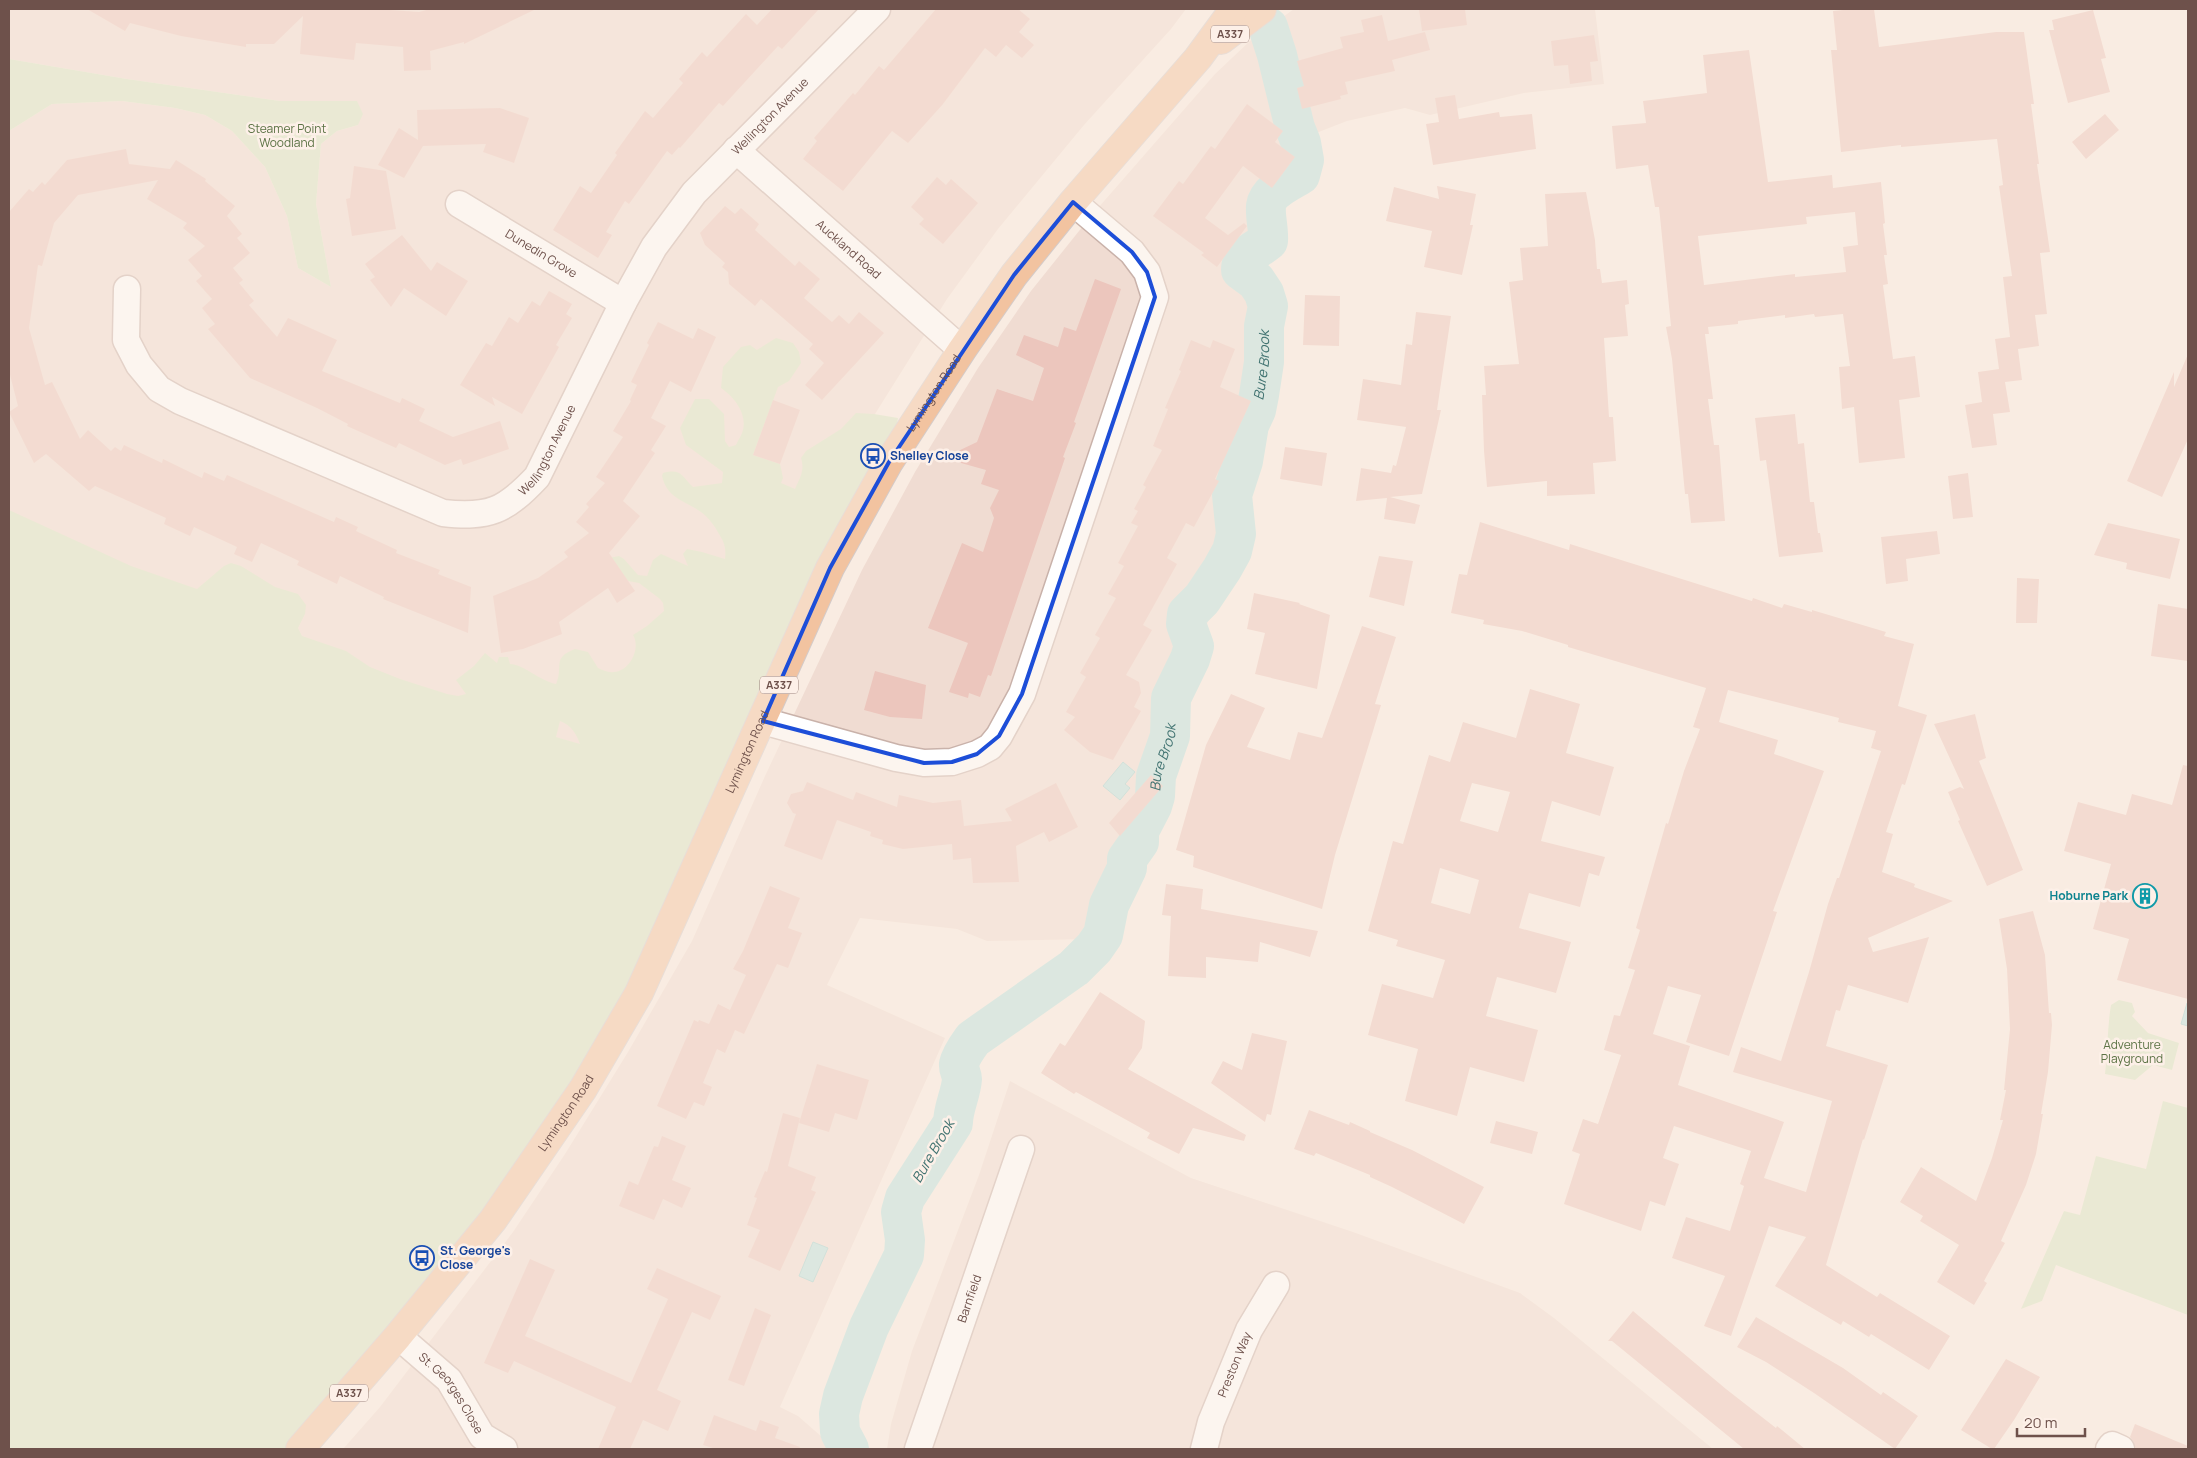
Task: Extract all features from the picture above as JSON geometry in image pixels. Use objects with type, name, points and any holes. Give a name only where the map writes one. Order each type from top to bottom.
[{"type":"main road","name":"Lymington Road","points":[[300,1449],[398,1336],[493,1220],[582,1089],[638,993],[763,721],[830,568],[890,462],[962,350],[1014,274],[1072,202],[1198,58],[1250,10]]},
{"type":"street","name":"Wellington Avenue","points":[[127,289],[126,340],[139,365],[159,389],[180,401],[442,513],[468,516],[494,511],[518,497],[537,477],[623,303],[654,247],[694,193],[877,9]]},
{"type":"street","name":"Auckland Road","points":[[736,150],[962,350]]},
{"type":"street","points":[[763,721],[859,748],[924,763],[952,762],[977,754],[990,747],[999,736],[1022,694],[1155,297],[1146,272],[1132,252],[1072,202]]},
{"type":"street","name":"Dunedin Grove","points":[[459,204],[623,303]]},
{"type":"street","name":"Barnfield","points":[[918,1449],[1021,1149]]},
{"type":"street","name":"Preston Way","points":[[1204,1449],[1211,1422],[1249,1330],[1276,1285]]},
{"type":"street","name":"St. Georges Close","points":[[398,1336],[449,1380],[482,1436],[504,1449]]},
{"type":"street","points":[[2110,1449],[2112,1445],[2121,1449]]},
{"type":"highlighted area","points":[[1073,202],[1132,252],[1147,272],[1155,297],[1022,694],[999,736],[977,754],[952,762],[924,763],[763,721],[830,568],[889,462],[1014,275]]},
{"type":"shaded area","points":[[9,9],[1186,9],[1171,29],[1084,125],[998,229],[947,299],[835,478],[677,774],[371,681],[9,526],[9,131],[52,104],[122,101],[175,108],[205,115],[232,131],[265,167],[287,216],[298,268],[331,287],[316,204],[321,144],[337,131],[358,125],[356,101],[280,101],[127,79],[9,59]]},
{"type":"shaded area","points":[[1294,9],[1595,9],[1604,84],[1524,93],[1430,115],[1405,108],[1347,121],[1311,135],[1301,156],[1252,238],[1247,283],[1254,322],[1256,357],[1265,373],[1268,393],[1159,806],[1141,861],[1118,909],[1091,939],[987,941],[957,929],[860,918],[827,985],[945,1038],[780,1407],[798,1416],[822,1437],[827,1449],[343,1449],[380,1407],[513,1232],[565,1154],[628,1052],[692,941],[765,776],[862,570],[915,472],[978,368],[1031,291],[1091,216],[1215,74],[1251,40]]},
{"type":"shaded area","points":[[1010,1081],[1191,1178],[1353,1232],[1520,1293],[1554,1318],[1713,1449],[887,1449],[891,1424],[912,1351],[979,1175]]},
{"type":"green space","name":"Steamer Point Woodland","points":[[9,59],[127,79],[280,101],[357,101],[363,114],[358,125],[337,131],[321,144],[316,204],[331,287],[298,268],[287,216],[265,167],[232,131],[205,115],[175,108],[122,101],[52,104],[9,131]]},
{"type":"green space","points":[[776,338],[793,343],[799,352],[801,363],[789,381],[778,387],[753,455],[780,464],[783,478],[781,483],[795,489],[802,470],[801,458],[806,451],[841,429],[856,413],[898,418],[896,429],[633,993],[485,1219],[291,1449],[9,1449],[9,510],[131,566],[197,589],[224,566],[231,563],[241,566],[275,587],[298,594],[306,605],[305,614],[298,628],[302,636],[346,651],[370,667],[400,679],[447,694],[458,696],[466,694],[456,680],[474,666],[485,653],[497,663],[499,657],[508,657],[510,664],[521,667],[556,684],[563,656],[575,649],[588,652],[598,668],[608,672],[620,671],[629,663],[635,652],[636,646],[633,635],[664,611],[663,603],[660,599],[639,583],[628,581],[609,558],[619,556],[638,575],[647,576],[653,560],[661,554],[688,566],[683,554],[687,549],[725,559],[724,543],[711,522],[701,512],[673,495],[664,484],[662,476],[663,473],[669,472],[681,474],[693,487],[722,483],[723,472],[686,445],[680,428],[695,399],[709,399],[724,414],[725,441],[729,447],[736,445],[742,434],[743,418],[735,401],[721,388],[723,367],[741,347],[750,345],[757,350]],"holes":[[[560,721],[573,730],[580,744],[556,737]]]},
{"type":"green space","name":"Adventure Playground","points":[[2119,1000],[2132,1003],[2135,1012],[2132,1016],[2148,1033],[2179,1043],[2172,1070],[2153,1065],[2135,1080],[2105,1074],[2111,1005]]},
{"type":"green space","points":[[2163,1101],[2188,1108],[2188,1315],[2056,1265],[2042,1301],[2021,1309],[2064,1211],[2080,1215],[2096,1156],[2146,1169]]},
{"type":"water","points":[[1123,762],[1135,772],[1125,784],[1130,788],[1120,800],[1103,786]]},
{"type":"water","points":[[2188,1004],[2188,1026],[2181,1024]]},
{"type":"water","points":[[813,1242],[828,1248],[813,1282],[799,1276]]},
{"type":"building","points":[[87,9],[377,9],[419,12],[430,9],[536,9],[464,44],[464,42],[430,51],[431,70],[404,71],[403,47],[356,43],[354,60],[300,54],[303,16],[274,44],[246,44],[246,47],[181,36],[130,23],[125,31]]},
{"type":"building","points":[[772,9],[819,9],[782,49],[778,46],[723,106],[719,103],[680,148],[672,155],[667,151],[629,204],[625,201],[606,232],[612,235],[598,258],[553,230],[580,186],[591,193],[617,155],[615,153],[645,111],[653,118],[683,83],[679,79],[702,52],[707,57],[746,14],[757,25]]},
{"type":"building","points":[[936,9],[1018,9],[1030,19],[1019,32],[1034,45],[1022,58],[1006,45],[996,57],[985,48],[943,104],[908,143],[892,131],[843,191],[803,159],[817,141],[814,138],[853,93],[855,95],[879,66],[884,70]]},
{"type":"building","points":[[1419,9],[1465,9],[1467,25],[1422,31]]},
{"type":"building","points":[[1874,9],[1879,47],[1996,32],[2024,32],[2034,104],[2031,104],[2039,164],[2037,164],[2050,252],[2040,253],[2047,314],[2035,315],[2039,346],[2018,349],[2022,380],[2005,382],[2010,412],[1993,414],[1997,445],[1972,448],[1965,405],[1982,402],[1978,372],[1999,369],[1995,339],[2010,337],[2003,277],[2012,276],[1999,186],[2003,185],[1997,139],[1901,147],[1901,145],[1841,152],[1831,50],[1837,50],[1833,11]]},
{"type":"building","points":[[2093,10],[2106,58],[2101,59],[2110,92],[2068,103],[2049,30],[2054,30],[2052,20]]},
{"type":"building","points":[[1382,15],[1388,41],[1425,32],[1430,50],[1392,60],[1395,71],[1345,82],[1348,94],[1340,96],[1341,99],[1302,109],[1297,88],[1304,86],[1297,61],[1343,48],[1340,37],[1364,32],[1361,20]]},
{"type":"building","points":[[1594,35],[1598,61],[1590,62],[1592,81],[1570,84],[1568,65],[1554,66],[1551,41]]},
{"type":"building","points":[[1749,50],[1768,182],[1832,175],[1833,188],[1881,182],[1887,255],[1884,255],[1888,284],[1883,285],[1893,359],[1915,356],[1920,397],[1899,400],[1905,458],[1859,463],[1854,407],[1842,409],[1839,367],[1850,366],[1843,314],[1815,317],[1814,314],[1785,318],[1785,315],[1738,321],[1738,324],[1708,327],[1709,334],[1705,334],[1713,399],[1708,399],[1714,445],[1719,445],[1725,521],[1691,523],[1688,494],[1685,494],[1672,359],[1666,327],[1671,326],[1659,207],[1655,207],[1648,165],[1616,169],[1612,126],[1646,123],[1643,101],[1707,93],[1703,55]],"holes":[[[1855,212],[1858,245],[1843,247],[1846,272],[1795,277],[1795,274],[1704,285],[1698,236],[1807,224],[1806,217]]]},
{"type":"building","points":[[1455,95],[1459,119],[1499,112],[1500,117],[1532,114],[1536,149],[1433,165],[1426,124],[1439,122],[1435,98]]},
{"type":"building","points":[[1247,104],[1283,131],[1275,142],[1295,157],[1272,188],[1243,166],[1205,218],[1228,235],[1244,223],[1247,226],[1217,267],[1201,255],[1204,253],[1153,216],[1179,181],[1183,184],[1211,146],[1215,149]]},
{"type":"building","points":[[500,108],[529,118],[514,163],[483,152],[486,144],[423,146],[404,178],[378,165],[399,128],[418,140],[417,110]]},
{"type":"building","points":[[2105,114],[2119,130],[2086,159],[2072,142]]},
{"type":"building","points":[[126,149],[129,164],[170,169],[176,160],[206,179],[205,181],[235,206],[227,216],[242,234],[237,238],[250,253],[233,268],[243,280],[239,283],[254,301],[249,305],[277,337],[288,318],[337,340],[322,371],[400,403],[402,398],[425,409],[419,421],[453,437],[500,421],[509,449],[463,465],[461,459],[445,465],[399,443],[396,448],[347,426],[348,424],[317,408],[250,378],[208,329],[215,324],[202,308],[212,299],[196,281],[202,276],[188,260],[205,246],[183,228],[187,223],[147,199],[158,180],[78,195],[54,223],[42,266],[38,265],[29,328],[45,385],[52,382],[80,439],[88,430],[111,451],[115,447],[121,451],[124,445],[162,463],[163,459],[202,478],[204,472],[224,481],[227,475],[334,522],[336,517],[358,527],[356,531],[397,550],[396,553],[440,570],[438,574],[471,587],[468,633],[383,599],[384,597],[340,576],[337,584],[297,565],[299,561],[261,543],[252,562],[234,554],[237,547],[194,527],[190,536],[164,524],[166,518],[95,486],[89,491],[46,454],[34,463],[9,412],[18,406],[9,371],[9,212],[29,189],[33,192],[42,182],[45,185],[67,160]]},
{"type":"building","points":[[354,166],[386,171],[396,229],[352,236],[346,199],[350,198]]},
{"type":"building","points":[[937,177],[946,185],[951,179],[978,203],[943,244],[919,224],[924,219],[911,207]]},
{"type":"building","points":[[1437,186],[1476,194],[1470,225],[1473,225],[1462,275],[1424,267],[1432,231],[1386,221],[1394,187],[1439,199]]},
{"type":"building","points":[[1586,192],[1595,240],[1597,269],[1600,269],[1602,283],[1627,280],[1629,304],[1625,305],[1628,336],[1604,338],[1609,417],[1613,417],[1616,461],[1593,463],[1595,494],[1547,496],[1547,481],[1487,487],[1482,395],[1486,395],[1484,366],[1519,364],[1509,282],[1523,280],[1520,248],[1548,246],[1545,194]]},
{"type":"building","points":[[725,206],[735,214],[741,208],[759,224],[755,230],[795,266],[799,261],[820,279],[804,298],[832,322],[839,315],[849,324],[859,312],[884,333],[822,400],[805,385],[824,363],[809,349],[813,344],[761,299],[755,306],[729,284],[728,272],[722,267],[725,263],[705,245],[700,233]]},
{"type":"building","points":[[402,235],[431,271],[437,262],[468,281],[446,316],[404,288],[391,307],[370,280],[375,277],[365,264]]},
{"type":"building","points":[[1095,279],[1121,289],[1074,422],[1076,423],[1063,457],[1065,458],[991,676],[988,675],[980,697],[969,693],[968,698],[949,692],[968,643],[928,628],[962,543],[983,552],[994,518],[990,508],[999,490],[981,484],[986,470],[961,463],[956,452],[977,442],[997,389],[1033,401],[1044,368],[1016,355],[1024,335],[1058,347],[1064,327],[1076,331]]},
{"type":"building","points":[[549,291],[572,304],[566,314],[572,318],[556,345],[559,347],[522,414],[492,397],[495,406],[460,385],[486,343],[492,346],[509,317],[518,323],[532,301],[540,306]]},
{"type":"building","points":[[1305,295],[1340,296],[1339,346],[1303,345]]},
{"type":"building","points":[[1416,312],[1451,316],[1437,410],[1441,410],[1422,494],[1390,497],[1420,505],[1415,524],[1384,519],[1387,498],[1356,501],[1361,468],[1391,473],[1393,465],[1396,466],[1406,427],[1357,420],[1363,379],[1401,385],[1406,344],[1412,345]]},
{"type":"building","points":[[658,322],[693,339],[698,328],[716,337],[691,392],[670,381],[651,418],[666,426],[651,450],[655,453],[623,501],[640,516],[609,553],[635,591],[617,603],[608,588],[559,622],[562,634],[523,649],[501,653],[493,596],[538,578],[568,557],[564,552],[589,533],[576,522],[589,507],[586,504],[605,483],[596,477],[623,437],[613,431],[631,401],[637,385],[631,382]]},
{"type":"building","points":[[1191,340],[1210,348],[1213,340],[1235,349],[1220,387],[1251,401],[1215,479],[1219,481],[1194,527],[1186,523],[1167,558],[1177,564],[1143,625],[1152,630],[1126,675],[1139,682],[1141,693],[1134,707],[1141,711],[1113,760],[1090,752],[1064,730],[1075,717],[1066,712],[1086,677],[1080,673],[1100,638],[1095,635],[1116,598],[1108,594],[1124,566],[1118,563],[1138,526],[1131,523],[1138,511],[1134,509],[1146,487],[1143,485],[1162,450],[1153,446],[1168,409],[1165,408],[1181,371],[1179,370]]},
{"type":"building","points":[[2188,354],[2188,439],[2162,497],[2127,481],[2174,372],[2174,387]]},
{"type":"building","points":[[773,400],[800,410],[780,464],[753,455]]},
{"type":"building","points":[[1795,414],[1798,444],[1804,443],[1810,502],[1814,502],[1818,533],[1820,533],[1823,552],[1779,557],[1766,460],[1760,461],[1755,418]]},
{"type":"building","points":[[1285,447],[1327,453],[1322,486],[1280,479]]},
{"type":"building","points":[[1968,473],[1973,517],[1953,519],[1948,476]]},
{"type":"building","points":[[1480,522],[1569,550],[1570,544],[1752,601],[1753,598],[1782,608],[1784,604],[1812,612],[1812,610],[1886,632],[1884,636],[1914,644],[1898,706],[1927,715],[1905,785],[1902,784],[1886,832],[1893,834],[1882,872],[1915,884],[1914,887],[1953,901],[1868,938],[1873,952],[1929,937],[1908,1003],[1848,985],[1840,1011],[1836,1010],[1826,1046],[1888,1065],[1863,1139],[1826,1265],[1877,1297],[1880,1293],[1950,1336],[1929,1370],[1871,1334],[1869,1337],[1843,1321],[1841,1325],[1775,1286],[1806,1237],[1769,1226],[1731,1336],[1704,1326],[1725,1276],[1672,1258],[1686,1217],[1730,1231],[1744,1186],[1740,1184],[1751,1151],[1674,1126],[1663,1158],[1679,1164],[1665,1206],[1650,1201],[1641,1231],[1564,1204],[1580,1154],[1572,1151],[1583,1119],[1598,1124],[1621,1055],[1604,1050],[1614,1015],[1620,1016],[1635,970],[1628,968],[1640,930],[1636,928],[1666,823],[1668,824],[1684,771],[1700,729],[1693,727],[1706,688],[1568,647],[1568,645],[1522,631],[1483,624],[1484,620],[1451,613],[1459,574],[1467,575]],"holes":[[[1728,690],[1839,718],[1838,722],[1876,731],[1871,748],[1881,751],[1839,878],[1837,878],[1828,904],[1781,1061],[1741,1047],[1733,1072],[1832,1101],[1806,1192],[1764,1178],[1784,1122],[1678,1085],[1690,1046],[1653,1034],[1668,986],[1701,995],[1686,1042],[1729,1056],[1777,912],[1773,911],[1824,771],[1774,754],[1778,740],[1719,722]]]},
{"type":"building","points":[[2108,523],[2180,539],[2170,579],[2126,569],[2127,563],[2094,555]]},
{"type":"building","points":[[1937,531],[1940,554],[1906,559],[1908,581],[1886,584],[1881,537]]},
{"type":"building","points":[[1379,556],[1413,561],[1404,606],[1369,597]]},
{"type":"building","points":[[2017,578],[2039,579],[2037,623],[2016,623]]},
{"type":"building","points":[[1254,593],[1300,603],[1330,615],[1317,689],[1255,674],[1265,633],[1247,629]]},
{"type":"building","points":[[2158,604],[2188,609],[2188,661],[2151,656]]},
{"type":"building","points":[[1362,626],[1396,637],[1375,704],[1381,705],[1335,855],[1322,909],[1193,867],[1194,856],[1176,850],[1206,745],[1231,694],[1265,708],[1247,747],[1290,760],[1298,732],[1322,738]]},
{"type":"building","points":[[875,671],[926,685],[922,719],[890,717],[864,710]]},
{"type":"building","points":[[1530,689],[1580,704],[1566,753],[1614,767],[1600,816],[1552,801],[1541,841],[1605,857],[1599,876],[1589,873],[1580,907],[1529,893],[1519,928],[1571,942],[1556,993],[1497,977],[1486,1016],[1538,1030],[1524,1082],[1470,1067],[1457,1116],[1405,1101],[1418,1049],[1368,1035],[1382,984],[1433,998],[1445,960],[1396,946],[1398,940],[1368,931],[1393,841],[1403,844],[1429,755],[1450,762],[1463,722],[1516,738]],"holes":[[[1472,783],[1510,792],[1498,832],[1460,821]],[[1440,868],[1479,880],[1470,914],[1431,903]]]},
{"type":"building","points":[[1975,714],[1986,758],[1979,761],[2023,870],[1987,886],[1958,821],[1960,820],[1948,792],[1960,787],[1964,789],[1934,724]]},
{"type":"building","name":"Hoburne Park","points":[[2183,765],[2188,766],[2188,999],[2117,980],[2129,939],[2093,929],[2111,864],[2064,851],[2078,802],[2126,815],[2132,794],[2172,805]]},
{"type":"building","points":[[1151,775],[1163,786],[1120,836],[1109,823]]},
{"type":"building","points":[[807,782],[853,800],[856,792],[897,807],[899,795],[933,803],[961,800],[964,826],[1012,821],[1005,809],[1056,783],[1078,827],[1049,842],[1044,832],[1016,846],[1019,882],[973,883],[971,858],[953,860],[952,844],[903,849],[882,844],[883,840],[870,836],[871,832],[837,820],[822,860],[784,846],[796,814],[793,813],[787,803],[791,794],[803,791]]},
{"type":"building","points":[[1166,884],[1203,889],[1201,909],[1318,931],[1310,957],[1260,942],[1258,962],[1206,957],[1206,978],[1168,976],[1171,916],[1162,915]]},
{"type":"building","points":[[770,886],[800,898],[788,928],[802,933],[788,968],[777,964],[744,1034],[735,1030],[725,1053],[717,1049],[703,1083],[712,1087],[704,1106],[694,1102],[686,1119],[657,1106],[694,1020],[709,1024],[718,1004],[730,1010],[746,975],[733,969],[743,951]]},
{"type":"building","points":[[2033,911],[2045,955],[2049,1013],[2051,1013],[2052,1025],[2048,1072],[2041,1114],[2043,1114],[2036,1154],[2026,1185],[2001,1241],[2005,1243],[1984,1281],[1987,1283],[1974,1305],[1937,1282],[1959,1245],[1920,1221],[1923,1216],[1900,1202],[1921,1167],[1976,1201],[1992,1158],[2003,1120],[2000,1120],[2006,1090],[2004,1090],[2010,1029],[2007,969],[1999,919]]},
{"type":"building","points":[[1100,992],[1145,1021],[1142,1048],[1128,1069],[1246,1135],[1244,1141],[1193,1128],[1179,1154],[1147,1138],[1150,1133],[1076,1092],[1074,1094],[1041,1073],[1060,1043],[1065,1046]]},
{"type":"building","points":[[1252,1033],[1287,1041],[1271,1115],[1267,1114],[1265,1122],[1211,1083],[1223,1061],[1242,1070]]},
{"type":"building","points":[[817,1064],[869,1080],[857,1120],[835,1113],[829,1132],[799,1123]]},
{"type":"building","points":[[1309,1110],[1349,1125],[1350,1122],[1412,1150],[1484,1187],[1464,1224],[1370,1177],[1370,1175],[1316,1153],[1314,1156],[1294,1149]]},
{"type":"building","points":[[783,1113],[800,1118],[788,1166],[816,1177],[811,1190],[816,1192],[780,1271],[748,1257],[760,1230],[747,1225],[757,1198],[754,1197],[765,1171],[767,1172]]},
{"type":"building","points":[[1496,1121],[1538,1132],[1532,1154],[1490,1143]]},
{"type":"building","points":[[662,1136],[686,1146],[672,1180],[691,1188],[682,1208],[663,1199],[654,1220],[619,1206],[629,1181],[638,1185],[654,1146],[658,1147]]},
{"type":"building","points":[[530,1259],[555,1270],[525,1336],[631,1383],[668,1299],[647,1289],[657,1268],[721,1296],[710,1320],[692,1312],[657,1390],[681,1401],[668,1431],[643,1420],[630,1449],[598,1449],[616,1407],[514,1361],[508,1373],[484,1363]]},
{"type":"building","points":[[755,1308],[771,1315],[744,1386],[728,1380]]},
{"type":"building","points":[[1633,1311],[1726,1389],[1805,1449],[1744,1449],[1612,1341],[1608,1341]]},
{"type":"building","points":[[1756,1317],[1843,1368],[1881,1395],[1883,1392],[1918,1416],[1895,1449],[1766,1362],[1737,1347]]},
{"type":"building","points":[[2006,1359],[2040,1377],[2014,1420],[1994,1449],[1992,1449],[1961,1430]]},
{"type":"building","points":[[714,1415],[756,1431],[760,1420],[779,1427],[775,1438],[800,1447],[799,1449],[716,1449],[703,1445]]},
{"type":"building","points":[[2135,1424],[2188,1446],[2188,1449],[2136,1449],[2130,1437]]},
{"type":"waterway","name":"Bure Brook","points":[[849,1449],[840,1432],[839,1414],[843,1396],[869,1327],[904,1255],[905,1240],[901,1212],[905,1198],[953,1123],[962,1077],[959,1066],[961,1057],[973,1039],[1074,968],[1094,948],[1103,935],[1109,905],[1127,868],[1127,859],[1139,842],[1139,831],[1155,796],[1156,776],[1170,736],[1171,698],[1190,659],[1194,646],[1186,624],[1187,614],[1202,599],[1232,551],[1236,534],[1232,495],[1243,461],[1249,425],[1256,410],[1259,395],[1264,362],[1264,326],[1268,306],[1264,293],[1256,281],[1241,270],[1247,256],[1268,241],[1266,210],[1268,201],[1275,191],[1300,175],[1304,160],[1301,143],[1295,128],[1268,27]]},
{"type":"place","name":"Shelley Close","points":[[873,456]]},
{"type":"place","name":"Hoburne Park","points":[[2145,896]]},
{"type":"place","name":"St. George's Close","points":[[422,1258]]}]
